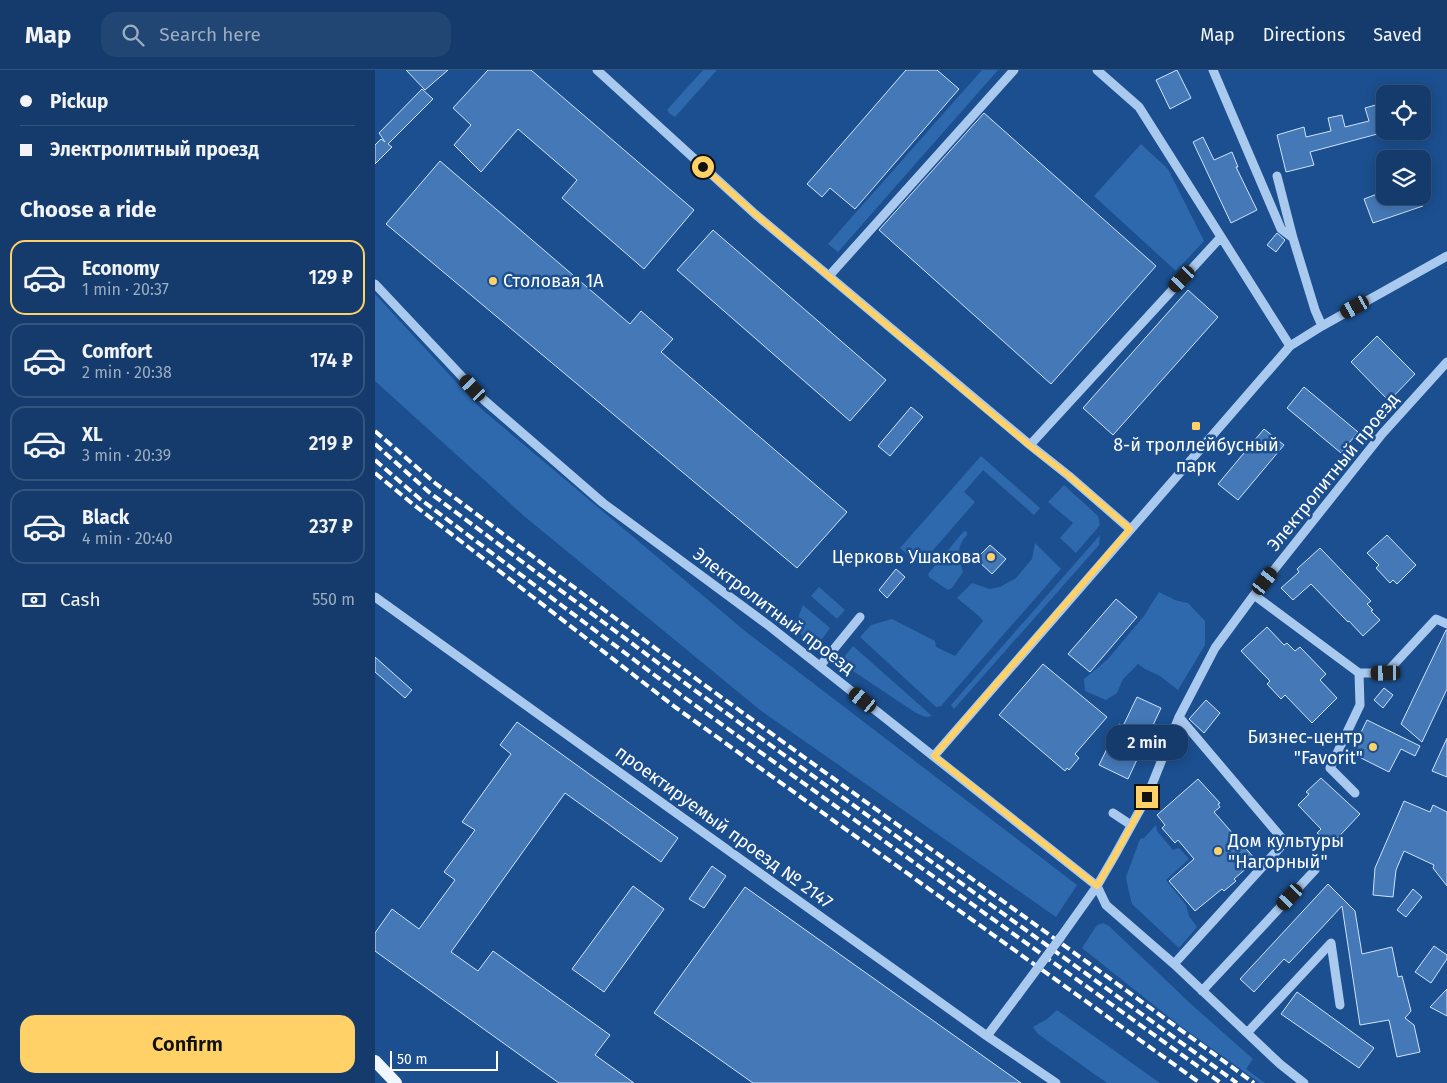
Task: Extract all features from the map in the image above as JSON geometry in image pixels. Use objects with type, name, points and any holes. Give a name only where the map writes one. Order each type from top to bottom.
[{"type":"main road","points":[[375,1061],[396,1083]]},
{"type":"street","points":[[597,70],[755,214],[1130,529]]},
{"type":"street","points":[[829,276],[1014,70]]},
{"type":"street","points":[[1097,70],[1139,107],[1290,346]]},
{"type":"street","points":[[1213,70],[1281,229],[1293,238]]},
{"type":"street","points":[[1277,176],[1293,238],[1315,310],[1322,326]]},
{"type":"street","points":[[1029,445],[1221,238]]},
{"type":"street","points":[[934,756],[1290,346],[1447,256]]},
{"type":"street","name":"Электролитный проезд","points":[[375,284],[484,400],[603,503],[768,625],[1097,886],[1147,797],[1179,717],[1215,648],[1253,595],[1382,434],[1447,362]]},
{"type":"street","points":[[1253,595],[1359,673],[1386,673],[1436,619],[1447,624]]},
{"type":"street","name":"проектируемый проезд № 2147","points":[[375,597],[987,1036],[1056,1083]]},
{"type":"street","points":[[820,666],[860,617]]},
{"type":"street","points":[[1355,793],[1330,768],[1359,705],[1359,673]]},
{"type":"street","points":[[1174,964],[1285,842],[1179,717]]},
{"type":"street","points":[[1113,813],[1131,825]]},
{"type":"street","points":[[1203,991],[1315,870]]},
{"type":"street","points":[[987,1036],[1097,886],[1106,905],[1174,964],[1280,1064],[1304,1083]]},
{"type":"street","points":[[1247,1033],[1331,943],[1339,1005]]},
{"type":"shaded area","points":[[703,70],[717,70],[675,117],[670,114],[667,110]]},
{"type":"shaded area","points":[[982,70],[998,70],[838,252],[828,244]]},
{"type":"shaded area","points":[[1141,144],[1168,169],[1204,241],[1176,271],[1094,196]]},
{"type":"shaded area","points":[[375,294],[479,407],[745,631],[1077,885],[1056,917],[760,710],[524,516],[375,381]]},
{"type":"shaded area","points":[[981,456],[1040,508],[1034,515],[983,470],[964,492],[975,502],[920,565],[900,548]]},
{"type":"shaded area","points":[[1064,485],[1098,516],[1100,525],[1076,553],[1060,538],[1073,523],[1048,502]]},
{"type":"shaded area","points":[[964,531],[967,532],[967,535],[961,543],[959,552],[963,572],[952,588],[948,590],[929,577],[928,574]]},
{"type":"shaded area","points":[[1100,535],[1099,545],[954,709],[951,705]]},
{"type":"shaded area","points":[[1035,543],[1061,569],[941,706],[936,707],[860,637],[871,625],[892,619],[935,641],[936,647],[955,656],[983,621],[957,598],[972,583],[990,589],[1000,587],[1016,578],[1032,559]]},
{"type":"shaded area","points":[[819,587],[845,610],[837,619],[811,596]]},
{"type":"shaded area","points":[[1159,592],[1175,600],[1188,603],[1205,621],[1205,645],[1178,690],[1160,676],[1138,664],[1123,679],[1117,693],[1106,700],[1085,691],[1084,679],[1107,660],[1144,616]]},
{"type":"shaded area","points":[[803,605],[830,628],[820,642],[813,644],[803,636],[798,628],[798,618]]},
{"type":"shaded area","points":[[853,646],[932,716],[926,717],[916,713],[844,665],[841,661]]},
{"type":"shaded area","points":[[1156,825],[1157,831],[1173,850],[1179,848],[1189,859],[1166,880],[1186,905],[1189,916],[1197,927],[1179,948],[1132,904],[1126,877],[1140,839],[1144,838]]},
{"type":"shaded area","points":[[1103,923],[1109,926],[1192,1005],[1253,1059],[1246,1069],[1265,1083],[1260,1083],[1179,1025],[1082,948],[1097,925]]},
{"type":"shaded area","points":[[1057,1010],[1160,1083],[1107,1083],[1038,1034],[1033,1027],[1047,1019]]},
{"type":"building","points":[[406,70],[448,70],[425,90]]},
{"type":"building","points":[[488,70],[531,70],[694,210],[644,269],[562,198],[577,180],[518,129],[481,172],[454,145],[471,125],[453,108]]},
{"type":"building","points":[[906,70],[937,70],[959,89],[855,209],[830,188],[822,197],[807,184]]},
{"type":"building","points":[[1177,70],[1191,98],[1170,109],[1156,80]]},
{"type":"building","points":[[422,89],[433,99],[388,144],[392,147],[375,164],[375,145],[381,139],[385,142],[379,133]]},
{"type":"building","points":[[1376,105],[1376,134],[1310,152],[1314,165],[1286,172],[1277,135],[1304,127],[1306,137],[1331,131],[1328,118],[1342,115],[1345,127],[1369,121],[1365,108]]},
{"type":"building","points":[[984,113],[1156,266],[1051,384],[879,230]]},
{"type":"building","points":[[1203,137],[1214,160],[1232,152],[1238,167],[1236,167],[1257,210],[1231,223],[1193,142]]},
{"type":"building","points":[[440,161],[630,324],[641,311],[673,339],[661,352],[847,512],[797,568],[386,224]]},
{"type":"building","points":[[1376,194],[1376,205],[1423,206],[1373,223],[1364,199]]},
{"type":"building","points":[[713,230],[886,380],[850,421],[677,270]]},
{"type":"building","points":[[1277,233],[1285,240],[1276,252],[1267,245]]},
{"type":"building","points":[[1188,290],[1218,317],[1113,435],[1083,408]]},
{"type":"building","points":[[1377,336],[1415,374],[1389,401],[1351,362]]},
{"type":"building","points":[[1304,387],[1358,432],[1341,453],[1287,408]]},
{"type":"building","points":[[911,407],[923,417],[890,456],[878,446]]},
{"type":"building","points":[[1264,429],[1284,445],[1238,500],[1218,484]]},
{"type":"building","points":[[1387,535],[1416,565],[1397,584],[1393,580],[1390,583],[1376,568],[1379,565],[1367,553]]},
{"type":"building","name":"Церковь Ушакова","points":[[990,545],[1006,559],[992,574],[976,559]]},
{"type":"building","points":[[1320,548],[1371,601],[1367,604],[1380,620],[1363,636],[1311,584],[1293,600],[1281,588],[1299,572],[1297,569]]},
{"type":"building","points":[[896,569],[905,577],[887,598],[879,590]]},
{"type":"building","points":[[1116,599],[1137,617],[1090,672],[1068,654]]},
{"type":"building","points":[[1267,627],[1284,645],[1287,643],[1295,651],[1300,647],[1326,674],[1320,680],[1337,698],[1312,723],[1285,695],[1281,699],[1267,684],[1270,681],[1241,651]]},
{"type":"building","points":[[1446,630],[1447,689],[1422,742],[1401,724]]},
{"type":"building","points":[[375,657],[412,690],[405,698],[375,672]]},
{"type":"building","points":[[1043,664],[1107,717],[1075,754],[1079,758],[1069,770],[1067,768],[1065,771],[999,715]]},
{"type":"building","points":[[1384,688],[1393,695],[1383,708],[1374,700]]},
{"type":"building","points":[[1137,697],[1161,708],[1128,779],[1099,765],[1119,724],[1123,726]]},
{"type":"building","points":[[1206,700],[1220,713],[1204,733],[1189,719]]},
{"type":"building","name":"Бизнес-центр \"Favorit\"","points":[[1367,720],[1420,746],[1415,756],[1401,749],[1389,772],[1351,753]]},
{"type":"building","points":[[517,722],[678,838],[661,862],[565,793],[451,952],[478,971],[493,951],[610,1035],[595,1055],[634,1083],[559,1083],[375,951],[375,933],[392,909],[419,929],[455,880],[444,872],[475,830],[462,822],[511,754],[500,745]]},
{"type":"building","points":[[1447,738],[1447,777],[1432,771]]},
{"type":"building","points":[[1321,778],[1360,814],[1331,845],[1317,833],[1321,829],[1298,805],[1309,794],[1306,792]]},
{"type":"building","name":"Дом культуры \"Нагорный\"","points":[[1198,779],[1220,803],[1218,804],[1220,807],[1214,812],[1256,860],[1234,879],[1236,881],[1224,891],[1222,889],[1195,911],[1169,881],[1194,859],[1178,840],[1175,843],[1162,828],[1165,825],[1157,815]]},
{"type":"building","points":[[1404,801],[1430,812],[1433,805],[1447,812],[1447,886],[1433,868],[1434,865],[1404,851],[1396,870],[1393,897],[1373,895],[1375,868]]},
{"type":"building","points":[[712,866],[726,876],[704,908],[689,899]]},
{"type":"building","points":[[1328,884],[1355,911],[1362,954],[1392,947],[1398,977],[1402,976],[1411,1011],[1405,1018],[1414,1025],[1420,1052],[1397,1057],[1389,1020],[1360,1025],[1342,906],[1289,963],[1284,959],[1254,992],[1240,979]]},
{"type":"building","points":[[633,886],[664,909],[604,992],[572,969]]},
{"type":"building","points":[[745,887],[1021,1083],[753,1083],[654,1013]]},
{"type":"building","points":[[1413,889],[1422,897],[1406,917],[1397,910]]},
{"type":"building","points":[[1434,946],[1447,955],[1447,959],[1431,983],[1415,972]]},
{"type":"building","points":[[1447,989],[1447,1016],[1430,1007]]},
{"type":"building","points":[[1297,992],[1374,1048],[1359,1068],[1281,1014]]},
{"type":"railway","points":[[375,431],[435,483],[699,681],[1254,1083]]},
{"type":"railway","points":[[375,444],[430,493],[693,689],[1237,1083]]},
{"type":"railway","points":[[375,460],[420,499],[685,698],[1221,1083]]},
{"type":"railway","points":[[375,473],[675,707],[1200,1083]]},
{"type":"place","name":"Столовая 1А","points":[[493,281]]},
{"type":"place","name":"8-й троллейбусный парк","points":[[1196,426]]},
{"type":"place","name":"Церковь Ушакова","points":[[991,557]]},
{"type":"place","name":"Бизнес-центр \"Favorit\"","points":[[1373,747]]},
{"type":"place","name":"Дом культуры \"Нагорный\"","points":[[1218,851]]},
{"type":"route","points":[[703,167],[755,214],[1130,529],[934,756],[1097,886],[1147,797]]}]
